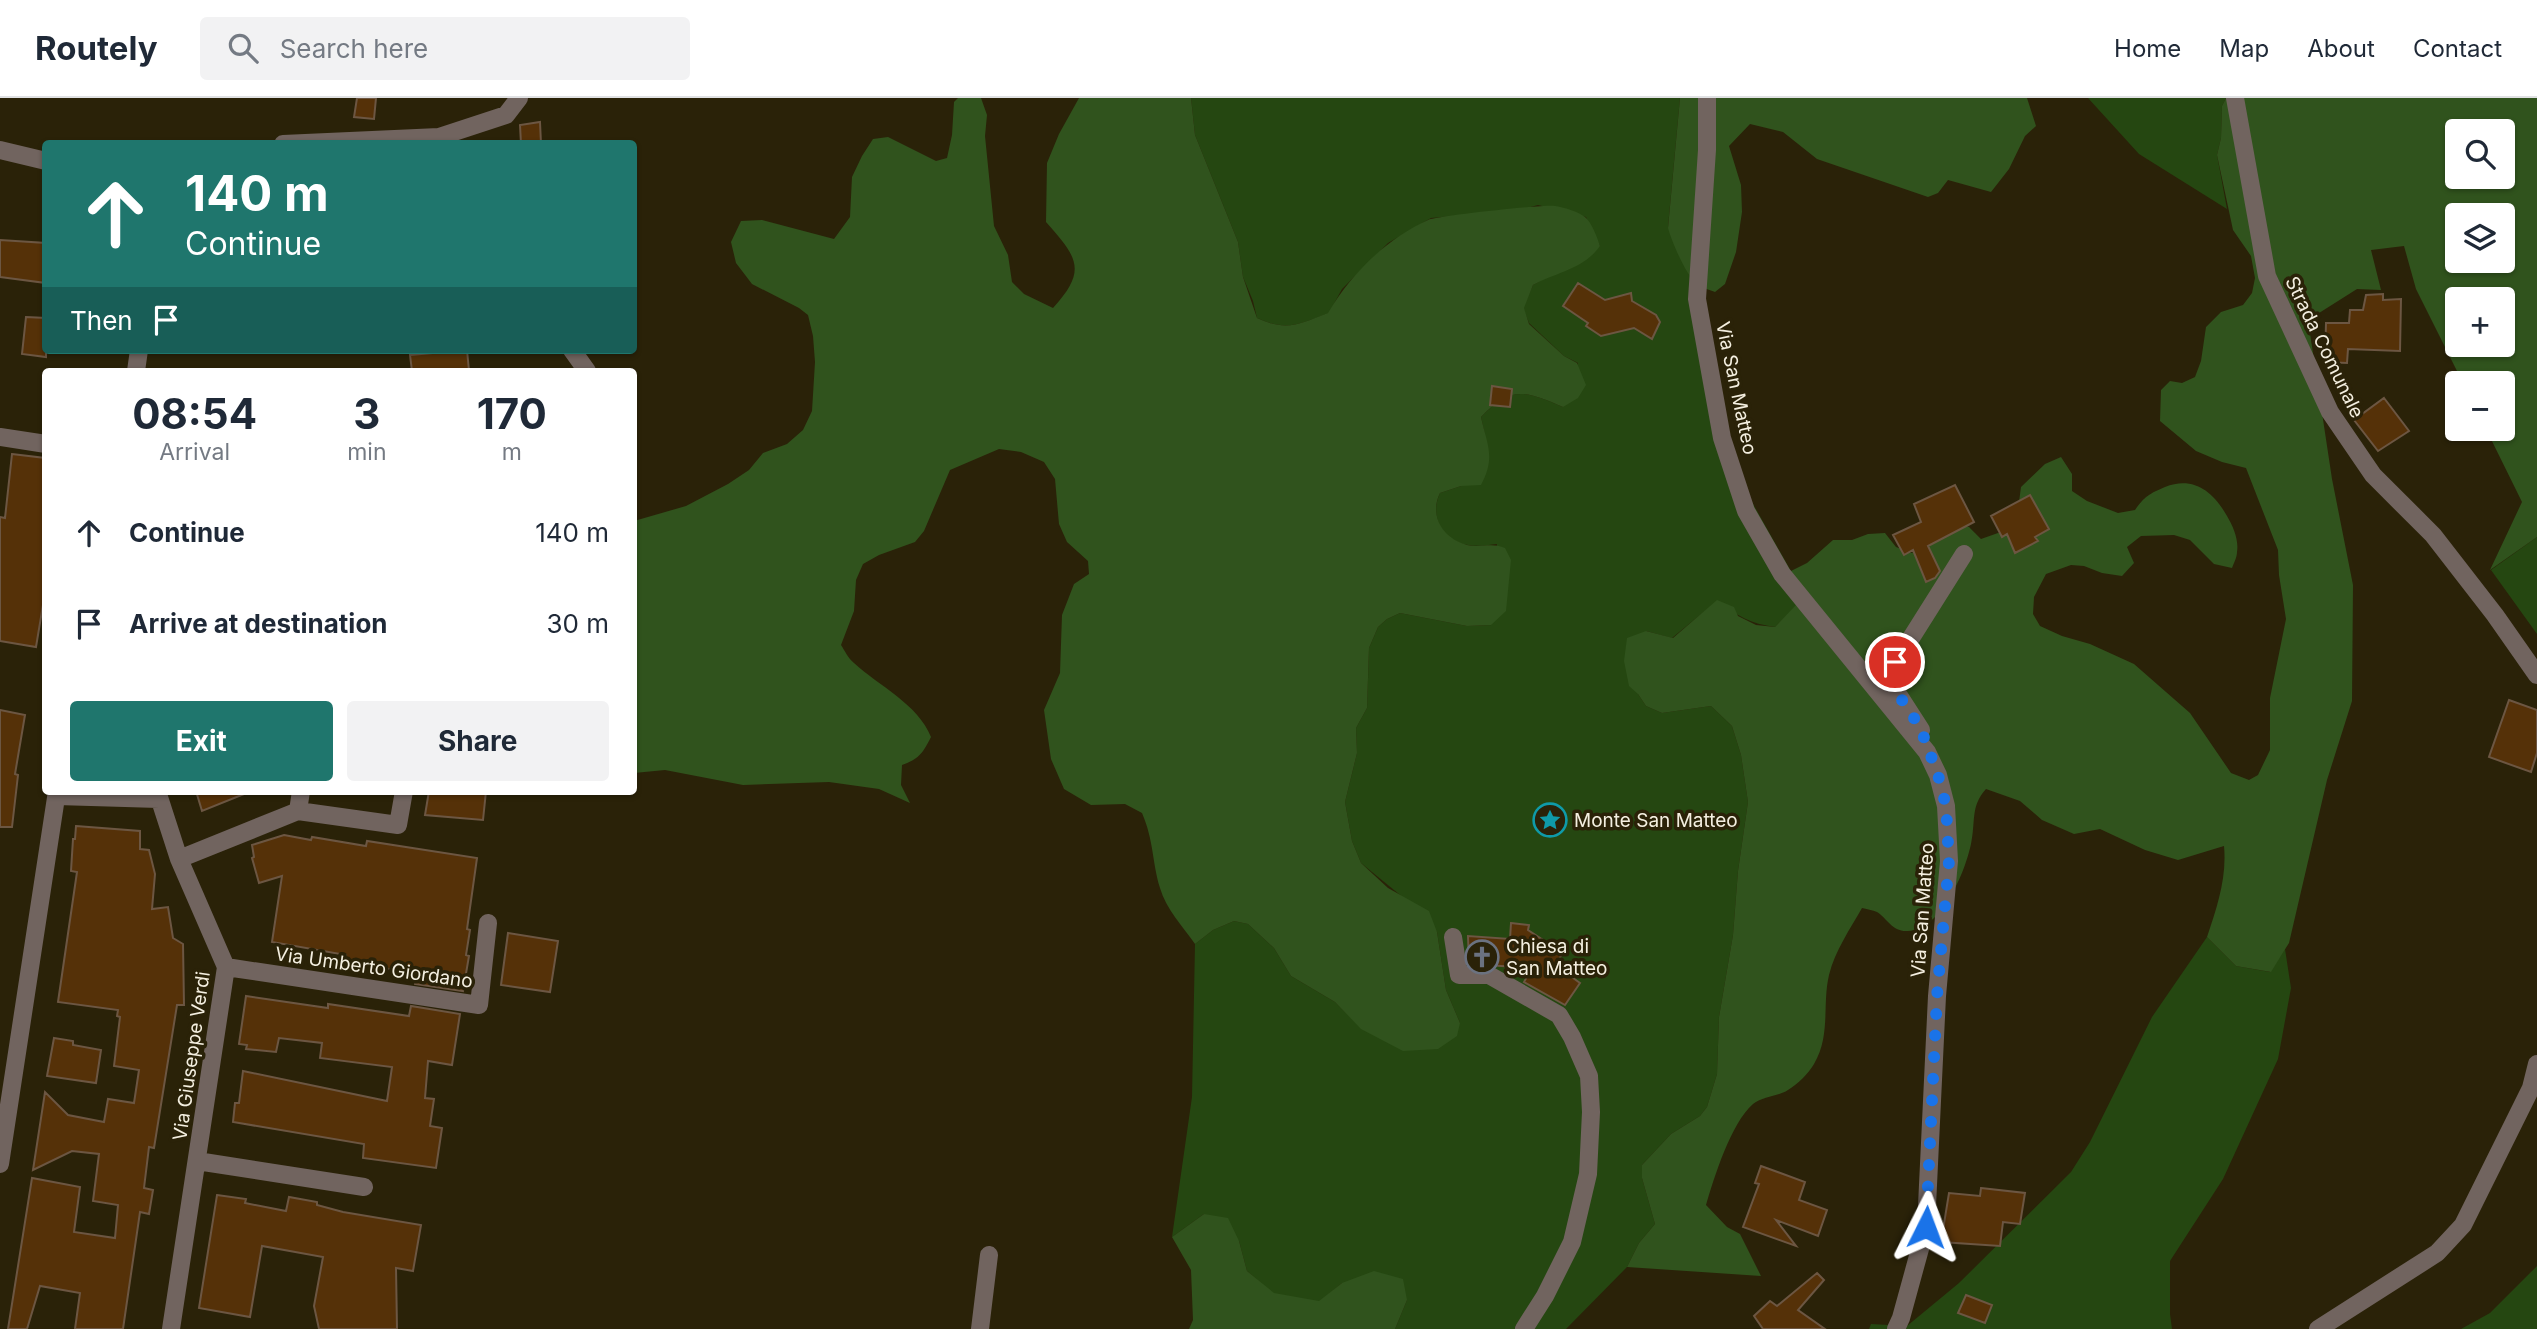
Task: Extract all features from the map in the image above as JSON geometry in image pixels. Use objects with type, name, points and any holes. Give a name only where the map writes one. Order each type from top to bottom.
[{"type":"street","points":[[372,140],[439,137],[506,115],[519,98]]},
{"type":"street","name":"Via San Matteo","points":[[1707,98],[1707,150],[1697,299],[1722,438],[1746,511],[1782,573],[1927,752],[1938,775],[1946,806],[1949,861],[1937,996],[1926,1227],[1896,1329]]},
{"type":"street","name":"Strada Comunale","points":[[2235,98],[2267,276],[2330,412],[2373,475],[2433,535],[2537,675]]},
{"type":"street","points":[[0,150],[42,160]]},
{"type":"street","points":[[575,354],[586,368]]},
{"type":"street","points":[[0,437],[42,443]]},
{"type":"street","points":[[1927,752],[1920,727],[1892,685],[1889,673],[1964,554]]},
{"type":"street","points":[[0,1164],[57,795]]},
{"type":"street","name":"Via Giuseppe Verdi","points":[[158,795],[179,859],[226,967],[171,1329]]},
{"type":"street","points":[[298,811],[300,795]]},
{"type":"street","points":[[179,859],[298,811],[398,825],[403,795]]},
{"type":"street","name":"Via Umberto Giordano","points":[[226,967],[479,1005],[488,923]]},
{"type":"street","points":[[1454,937],[1459,975],[1489,975],[1559,1015],[1589,1076],[1591,1112],[1588,1174],[1572,1242],[1545,1296],[1524,1329]]},
{"type":"street","points":[[2318,1329],[2437,1253],[2463,1225],[2531,1088],[2537,1064]]},
{"type":"street","points":[[197,1161],[364,1187]]},
{"type":"street","points":[[980,1329],[989,1255]]},
{"type":"green space","points":[[958,98],[981,98],[987,115],[985,136],[994,226],[1008,255],[1012,282],[1024,294],[1053,308],[1071,283],[1074,264],[1065,245],[1046,222],[1047,163],[1079,98],[1191,98],[1195,135],[1238,242],[1243,277],[1257,318],[1277,325],[1293,325],[1328,313],[1347,285],[1371,259],[1398,237],[1428,220],[1555,206],[1582,215],[1592,226],[1600,246],[1594,254],[1578,265],[1533,285],[1524,308],[1529,324],[1564,356],[1577,363],[1586,385],[1578,398],[1563,407],[1538,397],[1519,394],[1501,400],[1492,407],[1481,417],[1489,459],[1481,485],[1461,486],[1440,493],[1437,501],[1440,525],[1458,542],[1505,548],[1511,560],[1506,611],[1491,625],[1467,626],[1400,613],[1378,627],[1369,648],[1367,708],[1356,728],[1357,753],[1345,802],[1352,841],[1361,863],[1388,888],[1429,911],[1437,932],[1446,990],[1460,1023],[1457,1036],[1438,1049],[1403,1051],[1361,1029],[1335,1002],[1291,976],[1274,948],[1248,924],[1234,921],[1213,930],[1195,944],[1175,918],[1163,896],[1142,813],[1125,804],[1091,805],[1064,789],[1051,759],[1044,710],[1060,673],[1062,615],[1074,584],[1089,574],[1088,561],[1067,542],[1059,524],[1055,479],[1044,462],[1021,452],[999,449],[950,470],[924,531],[915,542],[863,564],[856,580],[854,611],[841,645],[854,663],[908,705],[925,725],[931,737],[920,755],[902,765],[901,785],[910,803],[879,789],[829,782],[743,785],[665,770],[637,773],[637,520],[686,506],[728,484],[749,470],[763,453],[787,444],[803,430],[812,411],[815,362],[808,315],[752,284],[736,263],[731,242],[741,221],[762,220],[834,239],[850,217],[852,177],[873,139],[888,137],[936,161],[947,158],[952,135],[954,102]]},
{"type":"green space","points":[[1191,98],[1680,98],[1668,227],[1697,284],[1739,479],[1809,603],[1785,617],[1775,627],[1744,618],[1717,601],[1672,638],[1646,631],[1638,694],[1646,706],[1662,713],[1711,706],[1732,726],[1741,755],[1748,802],[1738,871],[1733,935],[1719,1017],[1717,1074],[1707,1107],[1700,1116],[1671,1134],[1642,1165],[1642,1178],[1655,1224],[1639,1243],[1627,1267],[1566,1329],[1395,1329],[1407,1300],[1342,1283],[1319,1302],[1274,1294],[1247,1271],[1239,1241],[1204,1214],[1172,1237],[1192,1097],[1195,944],[1213,930],[1234,921],[1248,924],[1274,948],[1291,976],[1335,1002],[1362,1029],[1460,1023],[1446,990],[1437,932],[1405,899],[1361,863],[1352,841],[1345,802],[1357,753],[1356,728],[1367,708],[1369,648],[1378,627],[1400,613],[1467,626],[1491,625],[1497,544],[1471,546],[1451,538],[1440,526],[1437,502],[1440,493],[1461,486],[1485,435],[1481,417],[1501,400],[1519,394],[1528,395],[1563,407],[1578,363],[1564,356],[1529,323],[1523,308],[1533,285],[1600,246],[1586,217],[1538,205],[1519,210],[1431,218],[1388,243],[1342,289],[1329,313],[1293,325],[1267,322],[1257,318],[1243,277],[1238,242],[1195,135]]},
{"type":"green space","points":[[1680,98],[2027,98],[2036,126],[2025,136],[2009,169],[1991,192],[1948,180],[1938,193],[1928,197],[1817,159],[1783,132],[1750,124],[1729,146],[1741,185],[1742,212],[1736,252],[1725,284],[1715,292],[1693,281],[1676,250],[1668,228]]},
{"type":"green space","points":[[2088,98],[2226,98],[2222,106],[2221,138],[2217,155],[2227,209],[2139,154]]},
{"type":"green space","points":[[2226,98],[2537,98],[2537,537],[2490,570],[2522,502],[2492,441],[2515,441],[2515,371],[2457,371],[2450,357],[2515,357],[2515,287],[2445,287],[2445,347],[2416,289],[2404,246],[2371,250],[2381,290],[2357,289],[2308,320],[2332,479],[2353,585],[2352,701],[2327,780],[2289,943],[2271,972],[2236,966],[2207,937],[2223,881],[2224,846],[2178,860],[2145,850],[2100,829],[2074,834],[2042,820],[2020,801],[1986,789],[1976,808],[1971,844],[1963,869],[1941,910],[1920,928],[1903,931],[1877,912],[1862,908],[1843,940],[1829,975],[1823,1042],[1814,1064],[1792,1088],[1753,1104],[1731,1137],[1706,1205],[1727,1227],[1740,1234],[1761,1276],[1627,1267],[1639,1243],[1655,1224],[1642,1178],[1642,1165],[1671,1134],[1700,1116],[1707,1107],[1717,1074],[1719,1017],[1733,935],[1738,871],[1748,802],[1741,755],[1732,726],[1711,706],[1662,713],[1646,706],[1629,686],[1624,661],[1627,638],[1646,631],[1673,638],[1717,600],[1734,607],[1738,616],[1756,625],[1775,627],[1796,605],[1791,571],[1807,563],[1833,540],[1852,540],[1868,534],[1885,533],[1896,547],[1912,553],[1953,522],[1969,527],[1981,539],[1998,533],[2015,532],[2021,487],[2045,464],[2061,457],[2072,474],[2072,491],[2087,501],[2118,513],[2135,510],[2148,496],[2165,487],[2185,483],[2209,493],[2231,524],[2237,547],[2232,568],[2214,564],[2190,540],[2174,535],[2141,536],[2127,547],[2134,563],[2122,576],[2071,565],[2046,574],[2034,597],[2033,614],[2040,626],[2134,664],[2190,713],[2231,773],[2249,780],[2258,775],[2270,750],[2270,698],[2286,619],[2278,550],[2246,468],[2196,451],[2160,421],[2161,390],[2170,381],[2182,383],[2195,377],[2201,361],[2206,327],[2221,312],[2243,305],[2252,293],[2255,278],[2251,256],[2233,230],[2217,155],[2221,138],[2222,106]]},
{"type":"green space","points":[[2537,537],[2537,634],[2491,570]]},
{"type":"green space","points":[[2207,937],[2236,966],[2270,972],[2285,949],[2291,988],[2278,1059],[2223,1179],[2170,1261],[2172,1329],[1869,1329],[1871,1324],[1907,1326],[1959,1283],[2071,1172],[2090,1142],[2152,1017]]},
{"type":"green space","points":[[1204,1214],[1228,1218],[1239,1241],[1247,1271],[1274,1293],[1319,1301],[1342,1283],[1374,1271],[1403,1279],[1407,1300],[1395,1329],[1189,1329],[1193,1320],[1191,1270],[1172,1237]]},
{"type":"green space","points":[[2537,1266],[2537,1329],[2461,1329],[2490,1313]]},
{"type":"building","points":[[357,98],[376,98],[374,119],[354,117]]},
{"type":"building","points":[[540,122],[541,140],[521,140],[520,125]]},
{"type":"building","points":[[0,240],[42,243],[42,282],[0,277]]},
{"type":"building","points":[[1578,283],[1605,300],[1631,293],[1632,301],[1656,315],[1660,322],[1652,339],[1634,328],[1601,336],[1586,326],[1588,323],[1563,306]]},
{"type":"building","points":[[2383,294],[2383,300],[2401,299],[2400,351],[2348,349],[2347,363],[2325,362],[2326,323],[2349,323],[2350,310],[2363,310],[2366,295]]},
{"type":"building","points":[[26,317],[42,318],[42,354],[46,354],[46,357],[22,354]]},
{"type":"building","points":[[467,354],[469,368],[412,368],[410,355]]},
{"type":"building","points":[[1492,386],[1512,389],[1510,407],[1490,405]]},
{"type":"building","points":[[2384,398],[2409,431],[2378,451],[2354,420]]},
{"type":"building","points":[[12,454],[42,458],[42,611],[36,647],[0,641],[0,517],[5,518]]},
{"type":"building","points":[[1955,485],[1974,522],[1928,546],[1940,571],[1935,578],[1926,582],[1913,550],[1904,555],[1893,535],[1921,522],[1914,504]]},
{"type":"building","points":[[2030,495],[2049,529],[2035,537],[2038,541],[2015,553],[2007,534],[2002,537],[1991,516]]},
{"type":"building","points":[[2509,700],[2537,710],[2537,753],[2531,772],[2489,757]]},
{"type":"building","points":[[0,710],[25,715],[15,774],[18,775],[12,827],[0,827]]},
{"type":"building","points":[[197,795],[242,795],[202,811]]},
{"type":"building","points":[[428,795],[486,795],[483,820],[425,815]]},
{"type":"building","points":[[76,826],[140,831],[140,849],[149,850],[155,874],[152,909],[168,907],[173,938],[183,944],[184,1005],[177,1005],[154,1148],[149,1147],[144,1188],[153,1190],[149,1214],[140,1212],[123,1329],[75,1329],[80,1293],[40,1286],[27,1329],[8,1329],[32,1178],[80,1187],[74,1232],[115,1238],[118,1205],[93,1201],[99,1154],[72,1151],[33,1170],[45,1092],[68,1115],[104,1122],[108,1099],[134,1103],[139,1070],[114,1066],[120,1017],[117,1016],[118,1010],[58,1002],[77,872],[71,871]]},
{"type":"building","points":[[284,835],[366,846],[367,841],[477,858],[467,929],[470,930],[466,955],[469,956],[463,991],[415,984],[416,973],[345,962],[346,955],[272,942],[282,876],[259,883],[252,858],[252,845]]},
{"type":"building","points":[[1511,923],[1529,925],[1528,930],[1563,953],[1555,965],[1580,983],[1565,1005],[1524,982],[1532,968],[1469,964],[1468,936],[1510,939]]},
{"type":"building","points":[[508,933],[558,941],[550,992],[501,985]]},
{"type":"building","points":[[246,996],[409,1016],[411,1006],[460,1014],[452,1065],[428,1061],[425,1098],[434,1099],[430,1126],[442,1128],[436,1168],[363,1158],[364,1144],[233,1122],[235,1103],[239,1103],[243,1071],[387,1101],[392,1067],[320,1058],[322,1043],[279,1038],[276,1052],[246,1049],[247,1045],[239,1044]]},
{"type":"building","points":[[54,1038],[101,1050],[96,1083],[47,1076]]},
{"type":"building","points":[[1761,1166],[1805,1182],[1799,1200],[1827,1210],[1818,1236],[1776,1220],[1796,1246],[1743,1227],[1759,1184],[1755,1183]]},
{"type":"building","points":[[1981,1188],[2025,1193],[2020,1224],[2003,1222],[2000,1246],[1941,1242],[1949,1193],[1980,1196]]},
{"type":"building","points":[[217,1195],[246,1199],[245,1203],[286,1211],[289,1197],[317,1202],[317,1205],[343,1212],[421,1225],[413,1271],[396,1268],[397,1329],[319,1329],[314,1306],[323,1257],[262,1246],[250,1317],[199,1308]]},
{"type":"building","points":[[1817,1273],[1824,1280],[1798,1310],[1825,1329],[1763,1329],[1754,1316],[1770,1301],[1777,1306]]},
{"type":"building","points":[[1966,1295],[1992,1305],[1985,1323],[1958,1313]]},
{"type":"place","name":"Monte San Matteo","points":[[1550,820]]},
{"type":"place","name":"Chiesa di San Matteo","points":[[1482,957]]},
{"type":"route","points":[[1895,662],[1889,673],[1892,685],[1920,727],[1946,806],[1949,861],[1937,996],[1926,1227]]}]
